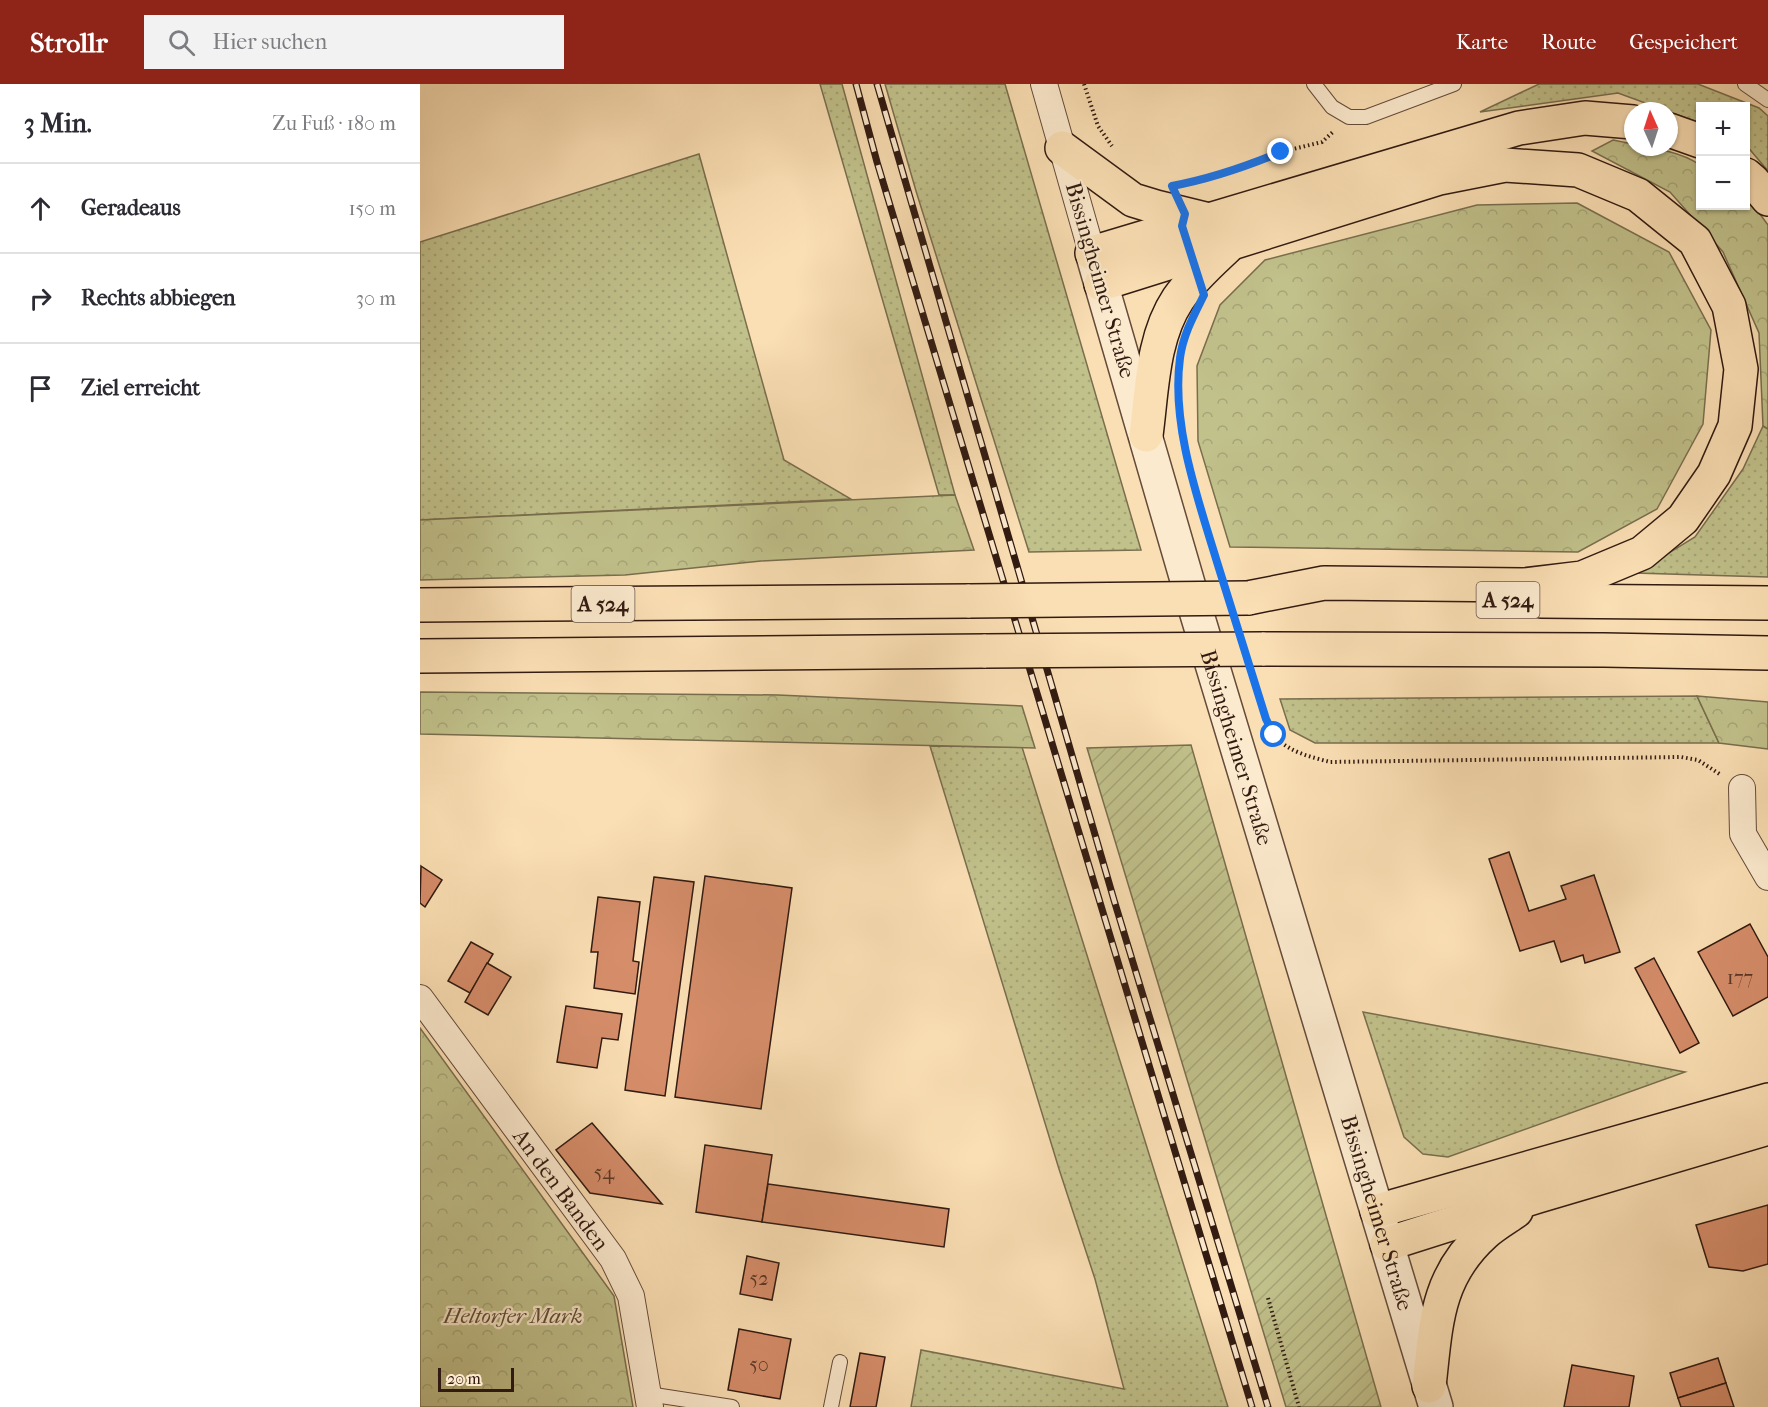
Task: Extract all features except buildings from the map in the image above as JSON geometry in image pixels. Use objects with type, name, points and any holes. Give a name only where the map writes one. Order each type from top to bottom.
[{"type":"highway","points":[[1062,148],[1133,200],[1208,226],[1519,128],[1585,118],[1624,121]]},
{"type":"highway","points":[[1678,133],[1696,139]]},
{"type":"highway","points":[[1092,253],[1182,226],[1208,226],[1505,165],[1578,170],[1638,195],[1695,241],[1729,306],[1741,369],[1736,426],[1714,474],[1683,519],[1642,553],[1582,578],[1524,585],[1324,583],[1248,598]]},
{"type":"highway","points":[[1750,178],[1768,199]]},
{"type":"highway","points":[[1101,284],[1191,257],[1208,226]]},
{"type":"highway","points":[[1146,435],[1156,357],[1166,323],[1208,226]]},
{"type":"highway","name":"A 524","points":[[420,605],[1248,598],[1768,603]]},
{"type":"highway","points":[[1604,650],[1637,670],[1768,676]]},
{"type":"highway","name":"A 524","points":[[420,656],[986,651],[1257,661],[1604,650],[1768,653]]},
{"type":"highway","points":[[1377,1211],[1768,1100]]},
{"type":"highway","points":[[1387,1244],[1538,1196],[1768,1128]]},
{"type":"highway","points":[[1432,1396],[1436,1324],[1446,1286],[1462,1258],[1486,1232],[1538,1196]]},
{"type":"street","name":"Bissingheimer Straße","points":[[1044,84],[1199,622],[1432,1396]]},
{"type":"street","points":[[1742,788],[1743,834],[1768,877]]},
{"type":"street","name":"An den Banden","points":[[420,998],[613,1259],[631,1296],[649,1401]]},
{"type":"lane","points":[[1314,84],[1332,107],[1349,117],[1366,117],[1454,84]]},
{"type":"lane","points":[[1745,84],[1768,99]]},
{"type":"lane","points":[[831,1407],[840,1362]]},
{"type":"lane","points":[[649,1401],[732,1407]]},
{"type":"path","points":[[1084,84],[1098,126],[1116,149]]},
{"type":"path","points":[[1208,226],[1172,186],[1241,169],[1281,152],[1322,142],[1349,117]]},
{"type":"path","points":[[1180,409],[1196,494],[1220,571]]},
{"type":"path","points":[[1257,661],[1266,719],[1274,735],[1288,747],[1307,756],[1330,762],[1681,757],[1698,760],[1742,788]]},
{"type":"path","points":[[1268,1298],[1299,1407]]},
{"type":"green space","points":[[820,84],[842,84],[955,495],[939,495]]},
{"type":"green space","points":[[885,84],[1005,84],[1141,550],[1029,552],[916,191]]},
{"type":"green space","points":[[1539,84],[1698,84],[1744,102],[1696,102],[1696,122],[1678,115],[1678,102],[1643,102],[1618,93],[1480,112]]},
{"type":"green space","points":[[1750,104],[1759,108],[1768,116],[1768,171],[1750,150]]},
{"type":"green space","points":[[1613,140],[1624,142],[1624,156],[1678,155],[1685,157],[1696,163],[1696,210],[1750,210],[1750,200],[1768,225],[1768,429],[1763,426],[1759,333],[1723,252],[1670,192],[1592,151]]},
{"type":"green space","points":[[699,154],[784,460],[851,499],[420,520],[420,242]]},
{"type":"green space","points":[[1577,203],[1669,252],[1711,330],[1703,424],[1657,509],[1578,552],[1230,547],[1198,441],[1197,366],[1220,305],[1265,260],[1477,205]]},
{"type":"green space","points":[[1763,426],[1768,429],[1768,577],[1636,573],[1695,537],[1743,469]]},
{"type":"green space","points":[[955,495],[974,550],[761,561],[625,575],[420,580],[420,520]]},
{"type":"green space","points":[[420,692],[778,695],[1022,706],[1035,748],[420,734]]},
{"type":"green space","points":[[1697,696],[1719,743],[1315,743],[1290,730],[1280,699]]},
{"type":"green space","points":[[1697,696],[1768,702],[1768,749],[1719,743]]},
{"type":"green space","points":[[1191,745],[1381,1407],[1286,1407],[1087,748]]},
{"type":"green space","points":[[930,746],[1022,747],[1228,1407],[911,1407],[921,1350],[1124,1389],[1095,1279],[1059,1169]]},
{"type":"green space","points":[[1363,1012],[1685,1072],[1448,1157],[1423,1154],[1404,1137]]},
{"type":"green space","name":"Heltorfer Mark","points":[[420,1028],[614,1296],[633,1407],[420,1407]]},
{"type":"railway","points":[[856,84],[877,162],[1252,1407]]},
{"type":"railway","points":[[877,84],[1114,900],[1268,1407]]},
{"type":"route","points":[[1274,735],[1266,719],[1196,494],[1182,428],[1178,390],[1180,357],[1187,329],[1204,295],[1182,226],[1185,214],[1172,186],[1241,169],[1281,152]]}]
